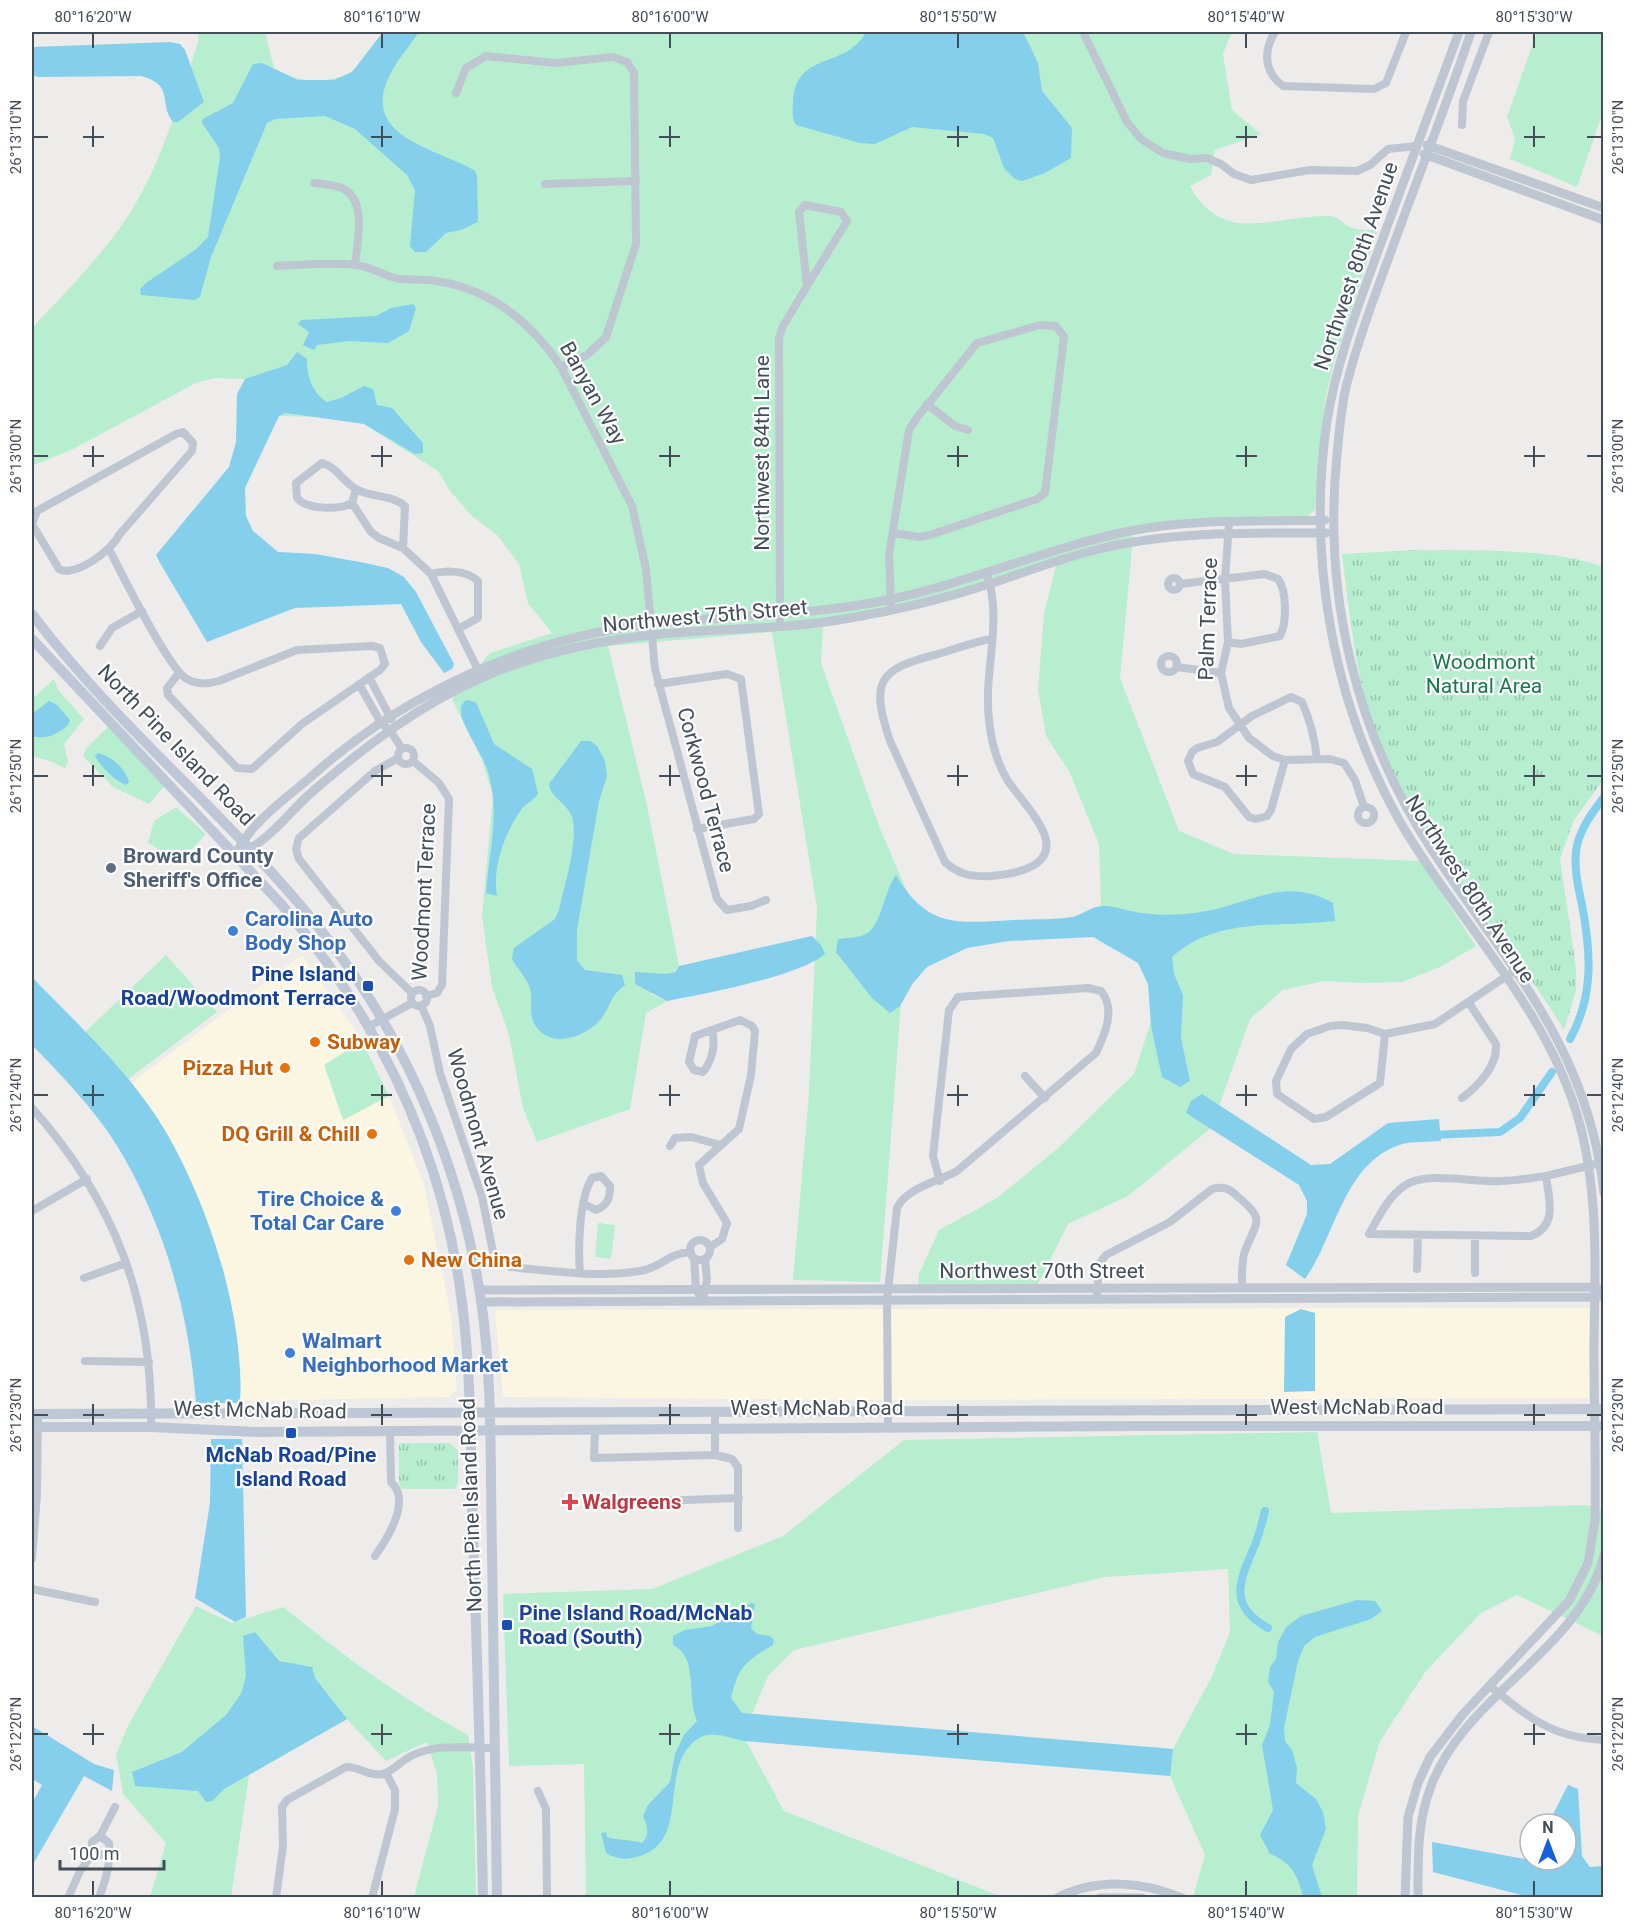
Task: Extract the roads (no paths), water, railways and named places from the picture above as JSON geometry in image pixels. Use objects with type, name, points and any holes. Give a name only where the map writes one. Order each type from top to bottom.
[{"type":"main road","name":"North Pine Island Road","points":[[32,614],[88,682],[250,850],[337,951],[382,1019],[422,1097],[441,1144],[465,1222],[481,1302],[489,1431],[497,1898]]},
{"type":"main road","name":"North Pine Island Road","points":[[32,639],[236,855],[311,939],[370,1026],[401,1086],[437,1182],[460,1286],[469,1412],[481,1748],[483,1898]]},
{"type":"main road","name":"West McNab Road","points":[[35,1414],[1599,1410]]},
{"type":"main road","name":"West McNab Road","points":[[35,1427],[151,1427],[258,1432],[469,1432],[715,1428],[1600,1426]]},
{"type":"street","points":[[1083,32],[1127,122],[1141,139],[1163,153],[1192,159],[1207,158],[1221,164],[1234,174],[1251,180],[1310,170],[1357,171],[1370,165],[1388,148],[1431,145],[1604,208]]},
{"type":"street","points":[[1275,32],[1269,40],[1267,61],[1270,72],[1283,86],[1374,89],[1386,83],[1406,32]]},
{"type":"street","name":"Northwest 80th Avenue","points":[[1459,32],[1348,334],[1335,382],[1327,421],[1320,521],[1322,568],[1334,647],[1344,690],[1377,776],[1409,835],[1543,1034],[1567,1086],[1589,1166],[1599,1267],[1595,1287]]},
{"type":"street","name":"Northwest 80th Avenue","points":[[1471,32],[1361,331],[1346,389],[1338,441],[1332,520],[1338,598],[1346,646],[1370,728],[1408,811],[1536,999],[1568,1056],[1592,1123],[1602,1163],[1604,1193]]},
{"type":"street","points":[[1462,125],[1463,101],[1489,32]]},
{"type":"street","points":[[456,93],[466,68],[486,56],[556,63],[605,56],[620,58],[631,67],[636,82],[633,128],[636,244],[606,337],[587,355],[561,367]]},
{"type":"street","points":[[1416,146],[1426,157],[1604,220]]},
{"type":"street","points":[[546,184],[636,181]]},
{"type":"street","points":[[314,183],[341,187],[353,198],[358,224],[355,265]]},
{"type":"street","name":"Northwest 84th Lane","points":[[780,627],[779,338],[783,326],[847,221],[842,212],[805,205],[799,212],[807,286]]},
{"type":"street","name":"Banyan Way","points":[[277,266],[355,265],[400,279],[456,285],[491,298],[528,325],[561,367],[632,506],[646,568],[652,635]]},
{"type":"street","points":[[892,610],[888,571],[893,533],[909,430],[927,404],[977,343],[1040,325],[1056,326],[1064,337],[1045,493],[1037,499],[930,535],[919,537],[893,533]]},
{"type":"street","points":[[927,404],[955,426],[968,430]]},
{"type":"street","points":[[183,432],[193,443],[192,451],[119,536],[110,551],[64,572],[58,569],[32,524],[32,517],[37,511],[176,434],[183,432]]},
{"type":"street","points":[[356,489],[352,503],[345,507],[307,506],[297,498],[296,483],[322,464],[328,465],[356,489],[399,501],[405,506],[403,548]]},
{"type":"street","points":[[352,503],[371,532],[403,548],[431,574],[480,674]]},
{"type":"street","name":"Northwest 75th Street","points":[[236,855],[250,850],[307,797],[390,730],[480,674],[602,642],[652,635],[822,623],[892,610],[990,584],[1060,559],[1137,541],[1229,528],[1332,520]]},
{"type":"street","name":"Northwest 75th Street","points":[[236,855],[242,842],[327,762],[381,723],[480,674],[557,643],[650,624],[839,609],[890,600],[1038,555],[1134,530],[1181,524],[1333,533]]},
{"type":"street","name":"Palm Terrace","points":[[1229,528],[1225,580],[1228,642],[1221,673],[1229,708],[1239,725],[1261,748],[1285,760]]},
{"type":"street","points":[[110,551],[179,673],[187,679],[206,684],[305,648],[372,645],[380,648],[385,664],[380,670],[302,724],[252,770],[237,768],[168,695],[166,688],[179,673]]},
{"type":"street","points":[[431,574],[448,571],[469,575],[478,581],[478,618],[458,629]]},
{"type":"street","points":[[986,572],[995,604],[987,705],[992,742],[1007,778],[1045,835],[1044,854],[1036,865],[1021,873],[980,876],[962,874],[945,862],[890,741],[880,693],[886,675],[904,662],[991,639]]},
{"type":"street","points":[[1180,584],[1264,574],[1278,579],[1283,589],[1284,624],[1280,636],[1240,644],[1228,642]]},
{"type":"street","points":[[100,646],[112,628],[142,611]]},
{"type":"street","name":"Corkwood Terrace","points":[[652,635],[658,684],[717,898],[721,906],[728,910],[766,900]]},
{"type":"street","points":[[1177,667],[1221,673]]},
{"type":"street","points":[[658,684],[727,674],[741,679],[759,814],[754,819],[697,829]]},
{"type":"street","points":[[369,677],[392,716],[390,730]]},
{"type":"street","points":[[359,684],[381,723],[390,730],[402,749],[413,751],[413,761],[406,764],[399,758]]},
{"type":"street","points":[[1317,759],[1315,739],[1305,708],[1297,698],[1280,701],[1239,725],[1217,742],[1192,752],[1188,761],[1193,774],[1225,787],[1250,817],[1262,818],[1271,810],[1285,760],[1337,760],[1344,763],[1355,780],[1364,807]]},
{"type":"street","points":[[402,749],[399,758],[366,778],[299,838],[296,849],[299,859],[379,961],[412,993],[412,1003]]},
{"type":"street","name":"Woodmont Terrace","points":[[413,761],[439,783],[449,799],[442,985],[437,993],[426,996]]},
{"type":"street","points":[[1385,1034],[1380,1083],[1326,1117],[1314,1119],[1277,1094],[1276,1081],[1291,1049],[1307,1034],[1330,1026],[1342,1025],[1367,1028],[1385,1034],[1435,1024],[1516,970]]},
{"type":"street","points":[[888,1428],[887,1300],[897,1208],[900,1200],[939,1181],[957,1172],[1096,1053],[1106,1032],[1109,1009],[1108,1000],[1101,991],[1094,988],[958,997],[953,1001],[949,1010],[933,1156],[939,1181]]},
{"type":"street","points":[[370,1026],[412,1003],[421,1005],[426,996],[422,990],[412,993]]},
{"type":"street","points":[[1462,1098],[1475,1088],[1496,1059],[1497,1051],[1496,1044],[1469,1003]]},
{"type":"street","name":"Woodmont Avenue","points":[[421,1005],[430,1026],[440,1074],[482,1197],[493,1252],[510,1267],[580,1273],[638,1272],[652,1269],[677,1253],[692,1255]]},
{"type":"street","points":[[710,1247],[722,1239],[727,1223],[703,1182],[699,1165],[734,1136],[741,1122],[751,1074],[755,1031],[752,1026],[740,1020],[694,1036],[689,1062],[694,1070],[703,1072],[710,1064],[715,1039],[712,1030]]},
{"type":"street","points":[[1025,1076],[1045,1098]]},
{"type":"street","points":[[32,1108],[69,1152],[87,1179],[116,1234],[134,1282],[144,1322],[149,1362],[151,1427]]},
{"type":"street","points":[[670,1146],[675,1138],[691,1137],[721,1145]]},
{"type":"street","points":[[1546,1176],[1549,1220],[1541,1232],[1531,1236],[1369,1234],[1383,1207],[1405,1184],[1449,1179],[1500,1181],[1546,1176],[1602,1163]]},
{"type":"street","points":[[32,1211],[87,1179]]},
{"type":"street","points":[[1096,1300],[1099,1264],[1106,1255],[1170,1222],[1212,1189],[1220,1187],[1232,1191],[1254,1211],[1256,1217],[1256,1227],[1242,1263],[1242,1288]]},
{"type":"street","points":[[580,1273],[584,1204]]},
{"type":"street","points":[[1417,1269],[1418,1235]]},
{"type":"street","points":[[1475,1235],[1475,1273]]},
{"type":"street","points":[[700,1289],[705,1259],[710,1254],[710,1247],[706,1242],[699,1241],[693,1244],[692,1255],[702,1301]]},
{"type":"street","points":[[692,1255],[705,1259]]},
{"type":"street","points":[[84,1278],[126,1263]]},
{"type":"street","name":"Northwest 70th Street","points":[[479,1290],[1595,1287],[1601,1295]]},
{"type":"street","points":[[774,1289],[774,1301]]},
{"type":"street","points":[[538,1290],[539,1302]]},
{"type":"street","points":[[584,1290],[584,1301]]},
{"type":"street","points":[[1405,1898],[1408,1816],[1418,1783],[1430,1757],[1446,1734],[1569,1602],[1588,1563],[1595,1520],[1600,1426],[1601,1295]]},
{"type":"street","name":"Northwest 70th Street","points":[[481,1302],[1096,1300],[1601,1295]]},
{"type":"street","points":[[85,1361],[149,1362]]},
{"type":"street","points":[[715,1411],[715,1455]]},
{"type":"street","points":[[32,1559],[37,1495],[35,1414]]},
{"type":"street","points":[[375,1556],[396,1522],[397,1494],[391,1482],[390,1431]]},
{"type":"street","points":[[595,1431],[594,1458],[715,1455],[732,1459],[738,1467],[738,1528]]},
{"type":"street","points":[[632,1502],[739,1498]]},
{"type":"street","points":[[1418,1898],[1420,1827],[1430,1787],[1455,1743],[1581,1606],[1592,1589],[1604,1556]]},
{"type":"street","points":[[32,1589],[95,1602]]},
{"type":"street","points":[[1528,1646],[1538,1654]]},
{"type":"street","points":[[1490,1686],[1526,1717],[1546,1728],[1568,1736],[1604,1740]]},
{"type":"street","points":[[276,1898],[283,1846],[282,1807],[287,1800],[346,1767],[355,1767],[375,1775],[386,1773],[410,1757],[428,1750],[450,1747],[495,1748]]},
{"type":"street","points":[[372,1898],[395,1809],[395,1790],[386,1773]]},
{"type":"street","points":[[538,1791],[546,1809],[547,1898]]},
{"type":"street","points":[[68,1898],[91,1854],[92,1842],[100,1836],[115,1807]]},
{"type":"street","points":[[99,1898],[110,1866],[109,1843],[100,1836]]},
{"type":"street","points":[[91,1854],[110,1856]]},
{"type":"street","points":[[1057,1898],[1090,1886],[1115,1883],[1138,1884],[1182,1898]]},
{"type":"street","points":[[1100,1898],[1142,1898]]},
{"type":"water","points":[[383,32],[419,32],[388,79],[383,99],[385,115],[394,128],[407,138],[474,170],[477,175],[478,222],[461,230],[446,233],[426,252],[415,252],[410,246],[415,190],[407,175],[355,129],[325,116],[276,119],[267,123],[211,257],[200,297],[194,300],[141,295],[140,289],[146,283],[195,250],[208,237],[220,157],[219,148],[202,123],[203,119],[233,103],[253,64],[262,63],[298,80],[334,80],[352,72]]},
{"type":"water","points":[[866,32],[1023,32],[1038,63],[1042,91],[1072,128],[1071,158],[1045,173],[1022,181],[1015,179],[1004,168],[993,138],[984,134],[912,127],[875,144],[860,143],[796,125],[793,117],[793,102],[796,86],[803,74],[812,67],[847,52]]},
{"type":"water","points":[[170,42],[180,44],[185,50],[204,102],[178,122],[173,122],[169,115],[164,95],[158,84],[141,76],[38,77],[32,75],[32,47]]},
{"type":"water","points":[[413,304],[416,308],[409,331],[388,343],[349,341],[317,345],[314,350],[303,345],[309,332],[298,324],[301,320],[376,316],[391,308]]},
{"type":"water","points":[[297,352],[307,359],[311,384],[322,399],[327,402],[341,398],[364,386],[373,389],[377,405],[392,408],[423,443],[423,453],[415,454],[364,424],[286,413],[279,416],[245,488],[246,516],[253,531],[278,552],[315,554],[360,562],[388,568],[404,577],[416,592],[454,664],[452,669],[444,673],[421,642],[401,604],[295,608],[207,642],[156,555],[229,467],[236,442],[237,394],[245,379],[287,365]]},
{"type":"water","points":[[466,700],[476,702],[494,744],[532,769],[538,793],[521,810],[505,839],[496,873],[497,896],[486,893],[494,815],[491,784],[484,762],[461,715],[461,706]]},
{"type":"water","points":[[49,701],[57,705],[70,720],[68,725],[56,734],[36,737],[32,735],[32,714]]},
{"type":"water","points":[[581,741],[590,741],[597,746],[605,761],[607,776],[599,801],[577,930],[577,960],[585,970],[622,975],[625,985],[613,998],[601,1019],[594,1025],[577,1036],[557,1039],[540,1032],[534,1023],[529,986],[512,959],[514,948],[555,919],[559,910],[572,851],[574,827],[570,812],[550,789],[549,784]]},
{"type":"water","points":[[98,753],[108,757],[121,768],[129,782],[126,785],[104,769],[95,756]]},
{"type":"water","points":[[896,875],[908,893],[932,914],[960,921],[1065,918],[1102,906],[1149,914],[1187,914],[1219,908],[1267,894],[1298,892],[1315,895],[1333,903],[1335,921],[1229,929],[1190,944],[1172,957],[1174,974],[1183,995],[1181,1038],[1190,1081],[1180,1087],[1162,1077],[1151,1026],[1148,984],[1138,963],[1093,937],[1009,941],[967,948],[927,967],[913,983],[900,1006],[890,1013],[872,998],[836,952],[838,939],[860,936],[871,930]]},
{"type":"water","points":[[812,936],[821,945],[825,954],[813,962],[774,977],[667,1001],[635,984],[635,972],[666,974],[675,972],[679,966]]},
{"type":"water","points":[[32,977],[121,1070],[152,1111],[182,1161],[210,1228],[230,1299],[237,1335],[240,1403],[196,1403],[193,1370],[181,1306],[152,1213],[122,1154],[103,1125],[32,1045]]},
{"type":"water","points":[[1202,1094],[1311,1165],[1330,1164],[1388,1123],[1439,1119],[1441,1141],[1399,1145],[1380,1155],[1365,1168],[1343,1203],[1316,1262],[1305,1279],[1286,1265],[1307,1214],[1307,1201],[1299,1185],[1186,1113],[1191,1101]]},
{"type":"water","points":[[1301,1309],[1315,1313],[1315,1391],[1284,1392],[1285,1317]]},
{"type":"water","points":[[211,1439],[242,1439],[246,1617],[235,1622],[195,1598],[210,1503]]},
{"type":"water","points":[[1357,1600],[1375,1601],[1382,1611],[1371,1619],[1315,1637],[1304,1646],[1298,1661],[1284,1728],[1285,1741],[1292,1750],[1297,1768],[1296,1783],[1316,1799],[1323,1812],[1326,1829],[1312,1865],[1322,1897],[1303,1897],[1299,1882],[1292,1870],[1283,1861],[1270,1854],[1260,1835],[1273,1810],[1262,1745],[1270,1725],[1274,1692],[1268,1682],[1270,1667],[1276,1659],[1278,1642],[1286,1627],[1301,1616]]},
{"type":"water","points":[[751,1603],[755,1604],[751,1628],[757,1634],[770,1636],[774,1640],[773,1645],[756,1656],[740,1672],[731,1698],[742,1713],[1173,1749],[1170,1776],[745,1741],[711,1734],[701,1737],[687,1749],[679,1764],[670,1820],[664,1836],[654,1849],[628,1858],[617,1858],[606,1853],[601,1833],[606,1832],[607,1837],[615,1839],[642,1843],[645,1840],[647,1830],[643,1816],[648,1805],[670,1782],[675,1754],[684,1735],[697,1721],[692,1700],[689,1668],[686,1658],[673,1645],[673,1636],[685,1630],[712,1626]]},
{"type":"water","points":[[255,1632],[279,1661],[312,1667],[315,1678],[347,1719],[224,1789],[212,1801],[206,1802],[198,1791],[135,1786],[132,1772],[182,1752],[226,1715],[241,1694],[246,1676],[243,1636]]},
{"type":"water","points":[[32,1726],[94,1764],[114,1770],[112,1791],[84,1776],[32,1866],[32,1803],[42,1785],[32,1779]]},
{"type":"water","points":[[1568,1785],[1578,1789],[1582,1856],[1590,1867],[1603,1866],[1603,1897],[1529,1897],[1433,1872],[1432,1842],[1518,1858],[1518,1872],[1578,1872],[1578,1812],[1554,1812]]},
{"type":"waterway","points":[[1570,1039],[1583,1007],[1588,973],[1585,922],[1576,875],[1577,845],[1585,826],[1604,797]]},
{"type":"waterway","points":[[1432,1135],[1500,1132],[1520,1118],[1552,1072]]},
{"type":"waterway","points":[[1265,1511],[1244,1571],[1240,1592],[1247,1611],[1255,1620],[1268,1628]]},
{"type":"place","name":"Broward County Sheriff's Office","points":[[111,868]]},
{"type":"place","name":"Carolina Auto Body Shop","points":[[233,931]]},
{"type":"place","name":"Pine Island Road/Woodmont Terrace","points":[[368,986]]},
{"type":"place","name":"Subway","points":[[315,1042]]},
{"type":"place","name":"Pizza Hut","points":[[285,1068]]},
{"type":"place","name":"DQ Grill & Chill","points":[[372,1134]]},
{"type":"place","name":"Tire Choice & Total Car Care","points":[[396,1211]]},
{"type":"place","name":"New China","points":[[409,1260]]},
{"type":"place","name":"Walmart Neighborhood Market","points":[[290,1353]]},
{"type":"place","name":"McNab Road/Pine Island Road","points":[[291,1433]]},
{"type":"place","name":"Walgreens","points":[[570,1502]]},
{"type":"place","name":"Pine Island Road/McNab Road (South)","points":[[507,1625]]},
{"type":"park label","name":"Woodmont Natural Area","points":[[1484,674]]}]
